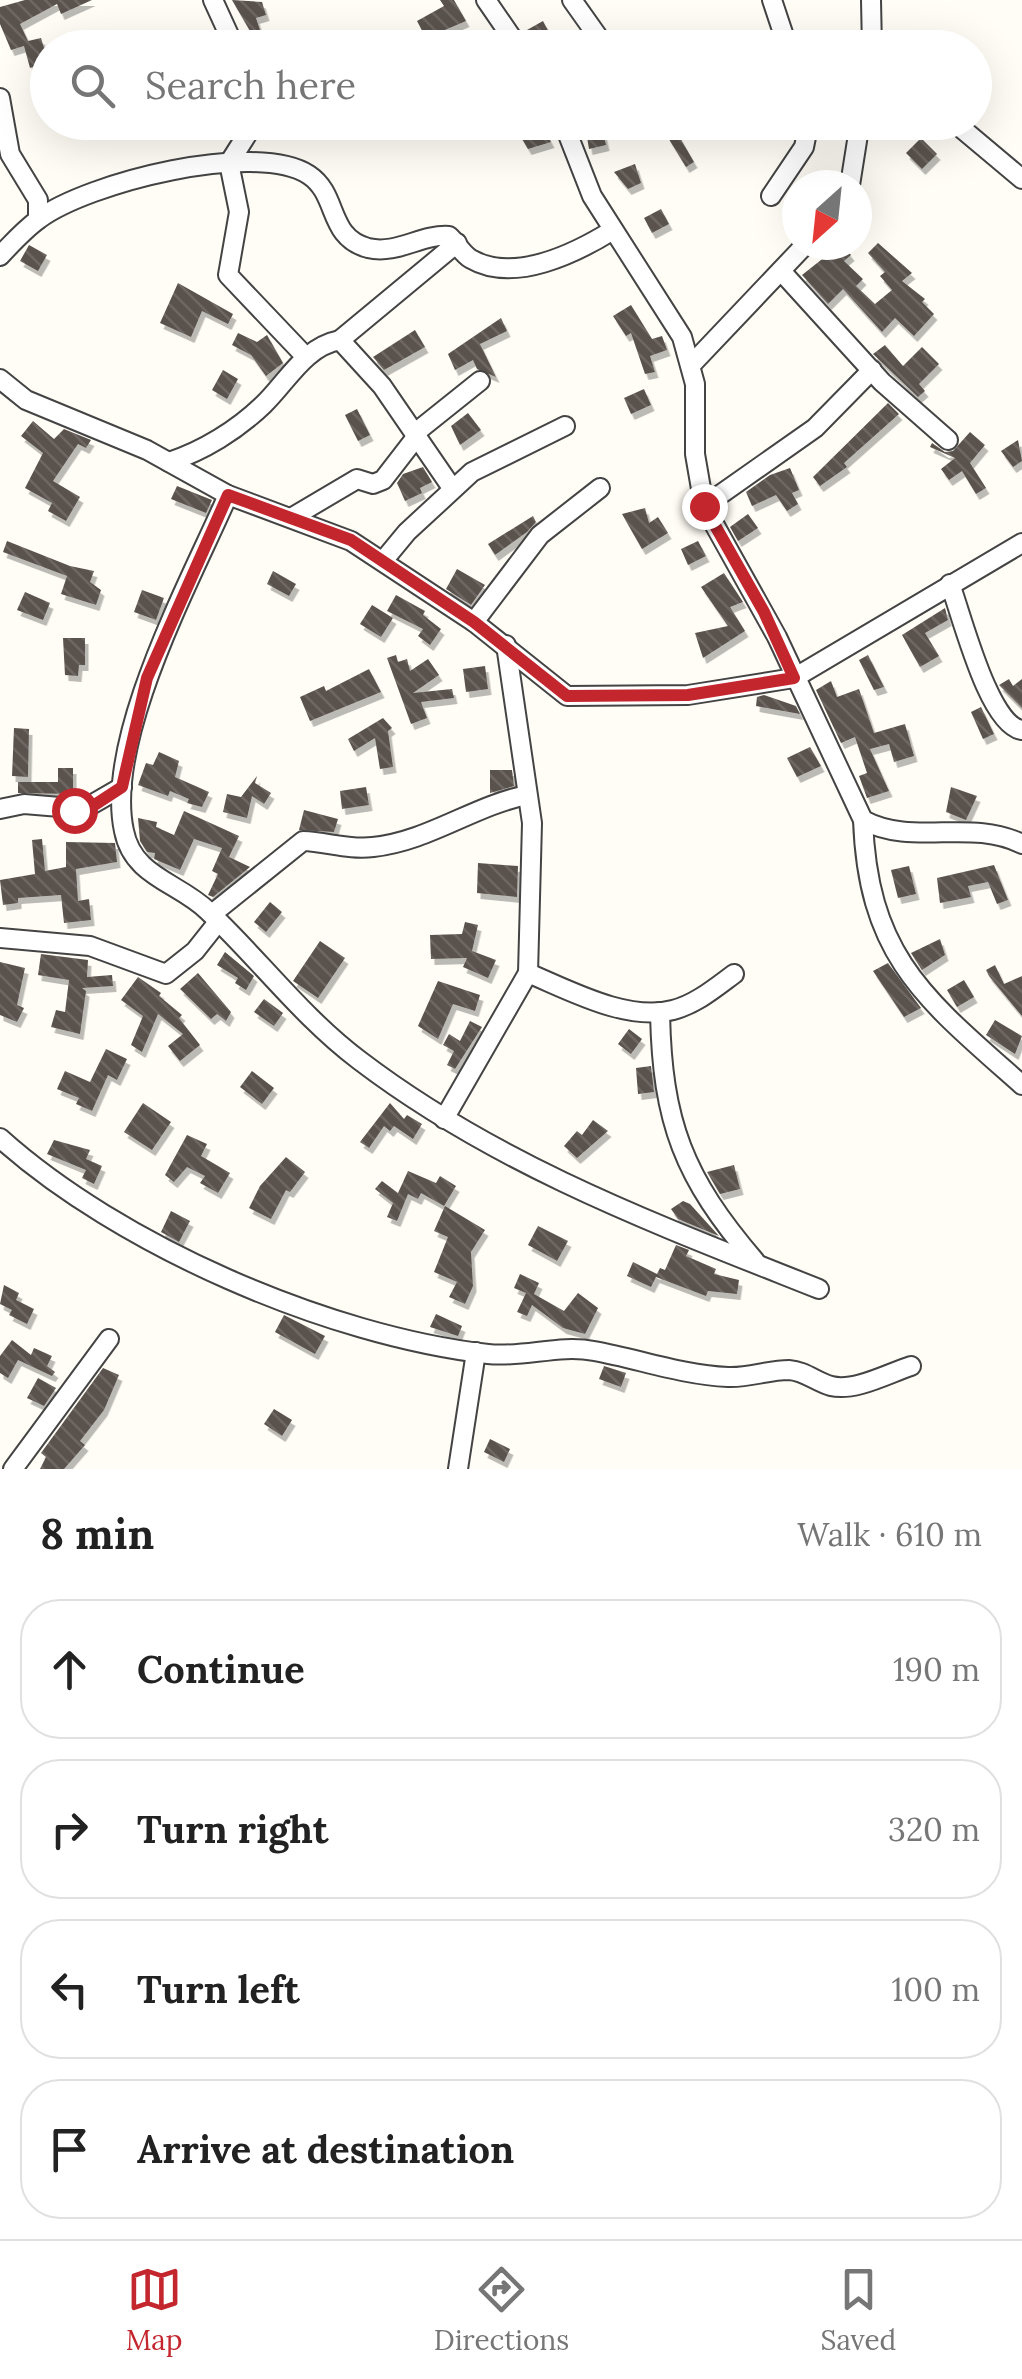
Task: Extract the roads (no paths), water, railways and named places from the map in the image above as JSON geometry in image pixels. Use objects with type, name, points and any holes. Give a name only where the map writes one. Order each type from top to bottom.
[{"type":"street","points":[[212,0],[226,30]]},
{"type":"street","points":[[486,0],[507,30]]},
{"type":"street","points":[[572,0],[593,30]]},
{"type":"street","points":[[772,0],[782,30]]},
{"type":"street","points":[[871,0],[874,30]]},
{"type":"street","points":[[0,98],[10,154],[38,200],[38,219]]},
{"type":"street","points":[[243,140],[229,163],[240,212],[229,265],[231,280],[305,356]]},
{"type":"street","points":[[570,140],[583,177],[613,230],[670,313],[692,364],[695,454],[704,506],[764,612],[863,820],[871,897],[890,948],[932,999],[1022,1085]]},
{"type":"street","points":[[771,196],[805,140]]},
{"type":"street","points":[[852,170],[857,140]]},
{"type":"street","points":[[975,140],[1022,179]]},
{"type":"street","points":[[0,256],[38,219],[131,180],[190,166],[229,163],[306,173],[325,191],[341,232],[363,247],[397,248],[449,236],[480,263],[524,267],[561,258],[613,230]]},
{"type":"street","points":[[169,462],[212,443],[263,406],[305,356],[340,340],[457,244]]},
{"type":"street","points":[[692,364],[791,260]]},
{"type":"street","points":[[780,271],[872,370],[948,440]]},
{"type":"street","points":[[340,340],[366,366],[452,488]]},
{"type":"street","points":[[704,506],[816,428],[872,370]]},
{"type":"street","points":[[0,380],[46,410],[169,462],[228,495],[351,540],[474,622],[567,696],[584,699],[688,695],[794,678],[1022,543]]},
{"type":"street","points":[[291,518],[357,479],[374,484],[383,480],[416,434],[480,382]]},
{"type":"street","points":[[383,561],[452,488],[487,462],[565,426]]},
{"type":"street","points":[[474,622],[540,534],[600,488]]},
{"type":"street","points":[[228,495],[147,678],[122,787],[121,813],[132,856],[142,868],[191,895],[316,1024],[358,1060],[444,1119],[542,1175],[818,1289]]},
{"type":"street","points":[[950,584],[992,704],[1007,725],[1022,730]]},
{"type":"street","points":[[444,1119],[528,974],[532,845],[506,646]]},
{"type":"street","points":[[0,809],[24,804],[84,809],[122,787]]},
{"type":"street","points":[[0,938],[90,946],[166,974],[195,951],[215,918],[303,841],[376,847],[434,832],[472,810],[527,795]]},
{"type":"street","points":[[863,820],[894,832],[980,831],[1022,844]]},
{"type":"street","points":[[528,974],[602,1002],[660,1012],[698,1000],[734,974]]},
{"type":"street","points":[[660,1012],[673,1124],[688,1171],[719,1219],[757,1264]]},
{"type":"street","points":[[0,1138],[35,1169],[113,1220],[276,1298],[349,1325],[476,1352],[521,1354],[579,1349],[642,1364],[728,1377],[793,1370],[832,1386],[850,1386],[911,1366]]},
{"type":"street","points":[[12,1469],[108,1338]]},
{"type":"street","points":[[458,1469],[476,1352]]}]
